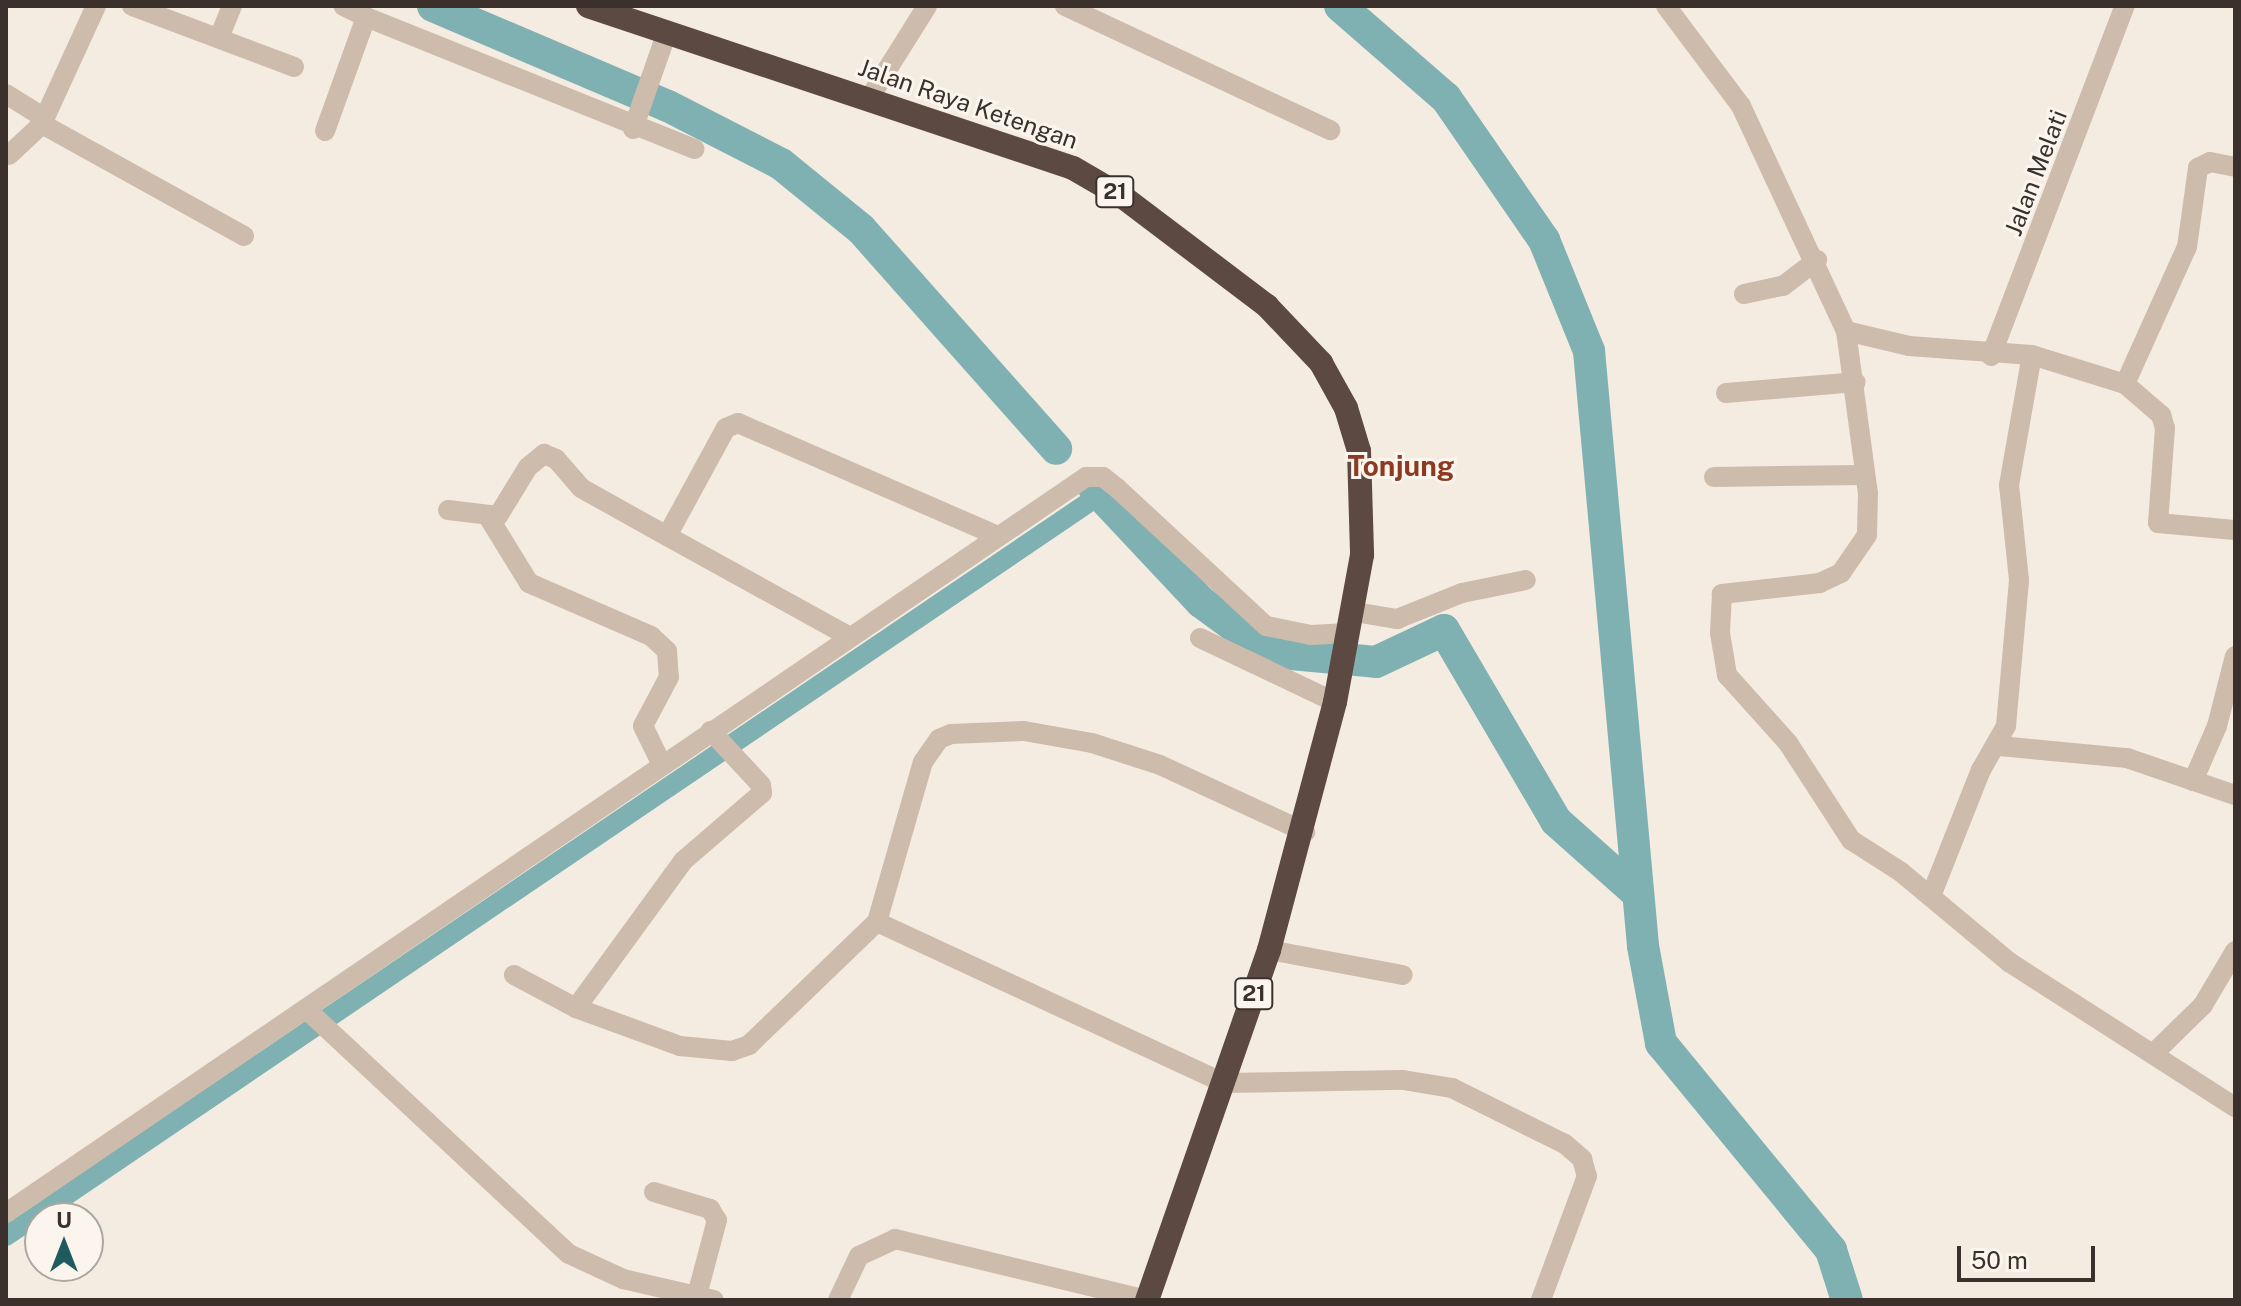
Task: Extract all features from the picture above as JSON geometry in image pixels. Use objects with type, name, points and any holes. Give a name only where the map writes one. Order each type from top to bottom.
[{"type":"highway","name":"Jalan Raya Ketengan","points":[[588,6],[666,35],[870,97],[1046,157],[1096,181],[1239,283],[1307,345],[1336,387],[1359,451],[1364,496],[1350,630]]},
{"type":"highway","name":"21","points":[[1147,1300],[1269,950],[1305,832],[1350,630]]},
{"type":"street","points":[[9,155],[43,120],[96,6]]},
{"type":"street","points":[[132,6],[294,67]]},
{"type":"street","points":[[219,38],[232,6]]},
{"type":"street","points":[[343,6],[636,120],[694,149]]},
{"type":"street","points":[[870,97],[927,6]]},
{"type":"street","points":[[1065,6],[1330,130]]},
{"type":"street","points":[[1666,6],[1741,106],[1809,266],[1846,331],[1840,381],[1850,474],[1867,535],[1841,573],[1809,585],[1726,592],[1720,601],[1720,633],[1736,689],[1788,743],[1841,829],[1931,896],[2009,962],[2235,1107]]},
{"type":"street","name":"Jalan Melati","points":[[1991,356],[2125,6]]},
{"type":"street","points":[[325,131],[366,17]]},
{"type":"street","points":[[636,120],[666,35]]},
{"type":"street","points":[[6,94],[43,120],[244,236]]},
{"type":"street","points":[[2125,384],[2187,247],[2198,168],[2210,162],[2235,167]]},
{"type":"street","points":[[1744,294],[1783,286],[1809,266]]},
{"type":"street","points":[[1846,331],[1991,356],[2032,355],[2125,384],[2161,415],[2165,428],[2158,523],[2235,530]]},
{"type":"street","points":[[1931,896],[1981,770],[1999,746],[2007,719],[2019,580],[2009,485],[2032,355]]},
{"type":"street","points":[[1726,393],[1840,381]]},
{"type":"street","points":[[667,536],[726,428],[738,423],[995,535]]},
{"type":"street","points":[[448,510],[489,518],[503,511],[528,467],[544,454],[556,459],[581,488],[848,636]]},
{"type":"street","points":[[1714,477],[1850,474]]},
{"type":"street","points":[[11,1204],[314,1018],[662,765],[718,741],[848,636],[1083,478],[1103,477],[1266,626],[1311,635],[1350,630],[1397,619],[1462,593],[1526,580]]},
{"type":"street","points":[[489,518],[529,583],[651,636],[667,651],[669,677],[643,726],[662,765]]},
{"type":"street","points":[[1200,638],[1337,692]]},
{"type":"street","points":[[2193,781],[2217,726],[2235,656]]},
{"type":"street","points":[[514,975],[576,1008],[680,1046],[732,1051],[749,1045],[877,922],[923,762],[939,739],[951,734],[1024,731],[1092,743],[1160,765],[1305,832]]},
{"type":"street","points":[[576,1008],[683,861],[759,800],[761,785],[718,741]]},
{"type":"street","points":[[1999,746],[2092,751],[2235,795]]},
{"type":"street","points":[[877,922],[1224,1083],[1403,1080],[1452,1088],[1565,1144],[1582,1159],[1587,1176],[1541,1300]]},
{"type":"street","points":[[1269,950],[1403,975]]},
{"type":"street","points":[[2153,1054],[2203,1005],[2235,951]]},
{"type":"street","points":[[314,1018],[578,1261],[623,1279],[706,1298],[717,1220],[710,1209],[654,1192]]},
{"type":"street","points":[[838,1300],[859,1256],[895,1239],[1147,1300]]},
{"type":"waterway","points":[[433,6],[668,106],[781,164],[861,229],[1056,449]]},
{"type":"waterway","points":[[1340,6],[1446,98],[1544,240],[1589,351],[1643,946],[1661,1043],[1831,1250],[1847,1300]]},
{"type":"waterway","points":[[1094,488],[1201,602],[1269,652],[1376,662],[1444,630],[1556,821],[1638,894]]},
{"type":"waterway","points":[[6,1236],[1101,494]]},
{"type":"district","name":"Tonjung","points":[[1401,466]]}]
